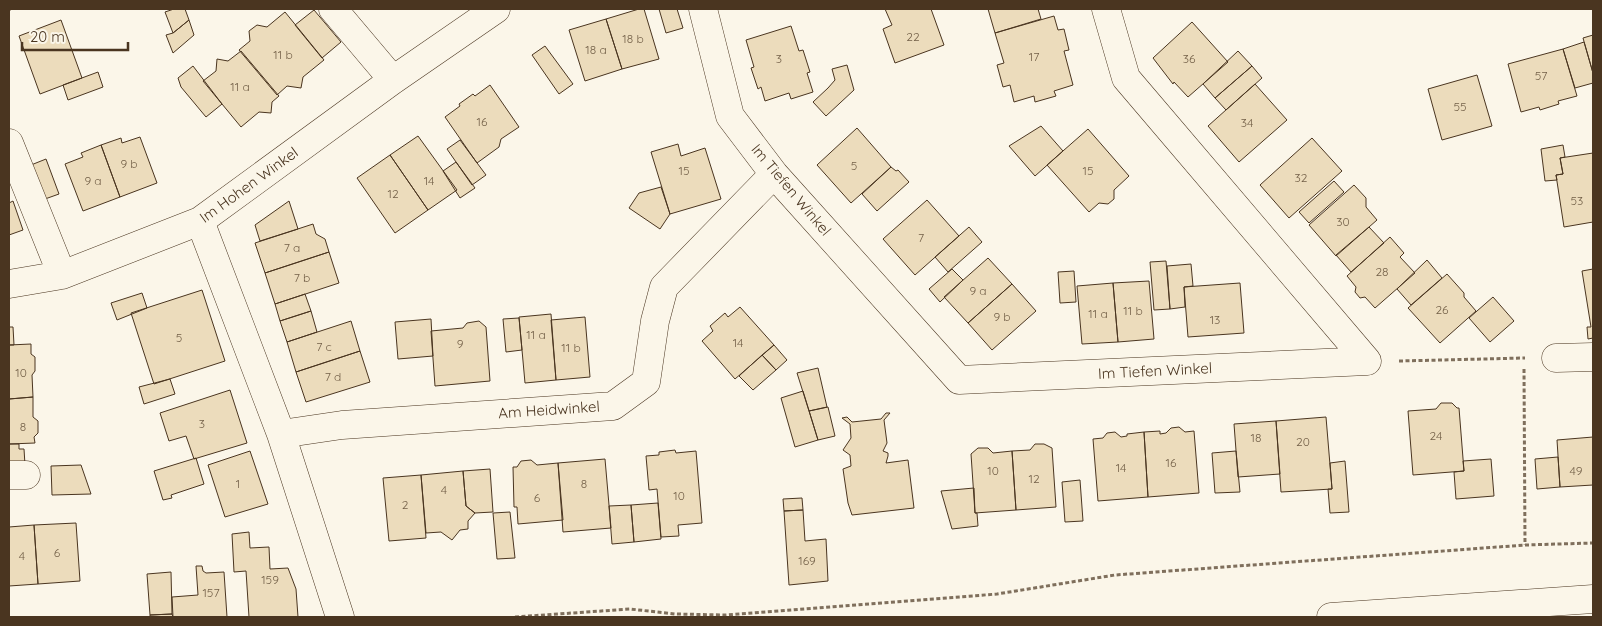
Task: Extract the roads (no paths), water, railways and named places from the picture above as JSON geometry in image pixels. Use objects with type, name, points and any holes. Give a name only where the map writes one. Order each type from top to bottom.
[{"type":"street","points":[[333,9],[393,80]]},
{"type":"street","name":"Im Hohen Winkel","points":[[9,284],[62,275],[200,221],[393,80],[496,9]]},
{"type":"street","name":"Im Tiefen Winkel","points":[[703,9],[730,116],[774,174],[959,380],[1367,361],[1126,78],[1106,9]]},
{"type":"street","points":[[9,143],[62,275]]},
{"type":"street","name":"Am Heidwinkel","points":[[281,434],[342,425],[613,406],[646,382],[655,321],[664,287],[774,174]]},
{"type":"street","points":[[200,221],[281,434],[340,617]]},
{"type":"street","points":[[1556,358],[1593,357]]},
{"type":"street","points":[[1331,617],[1558,609],[1593,600]]}]
